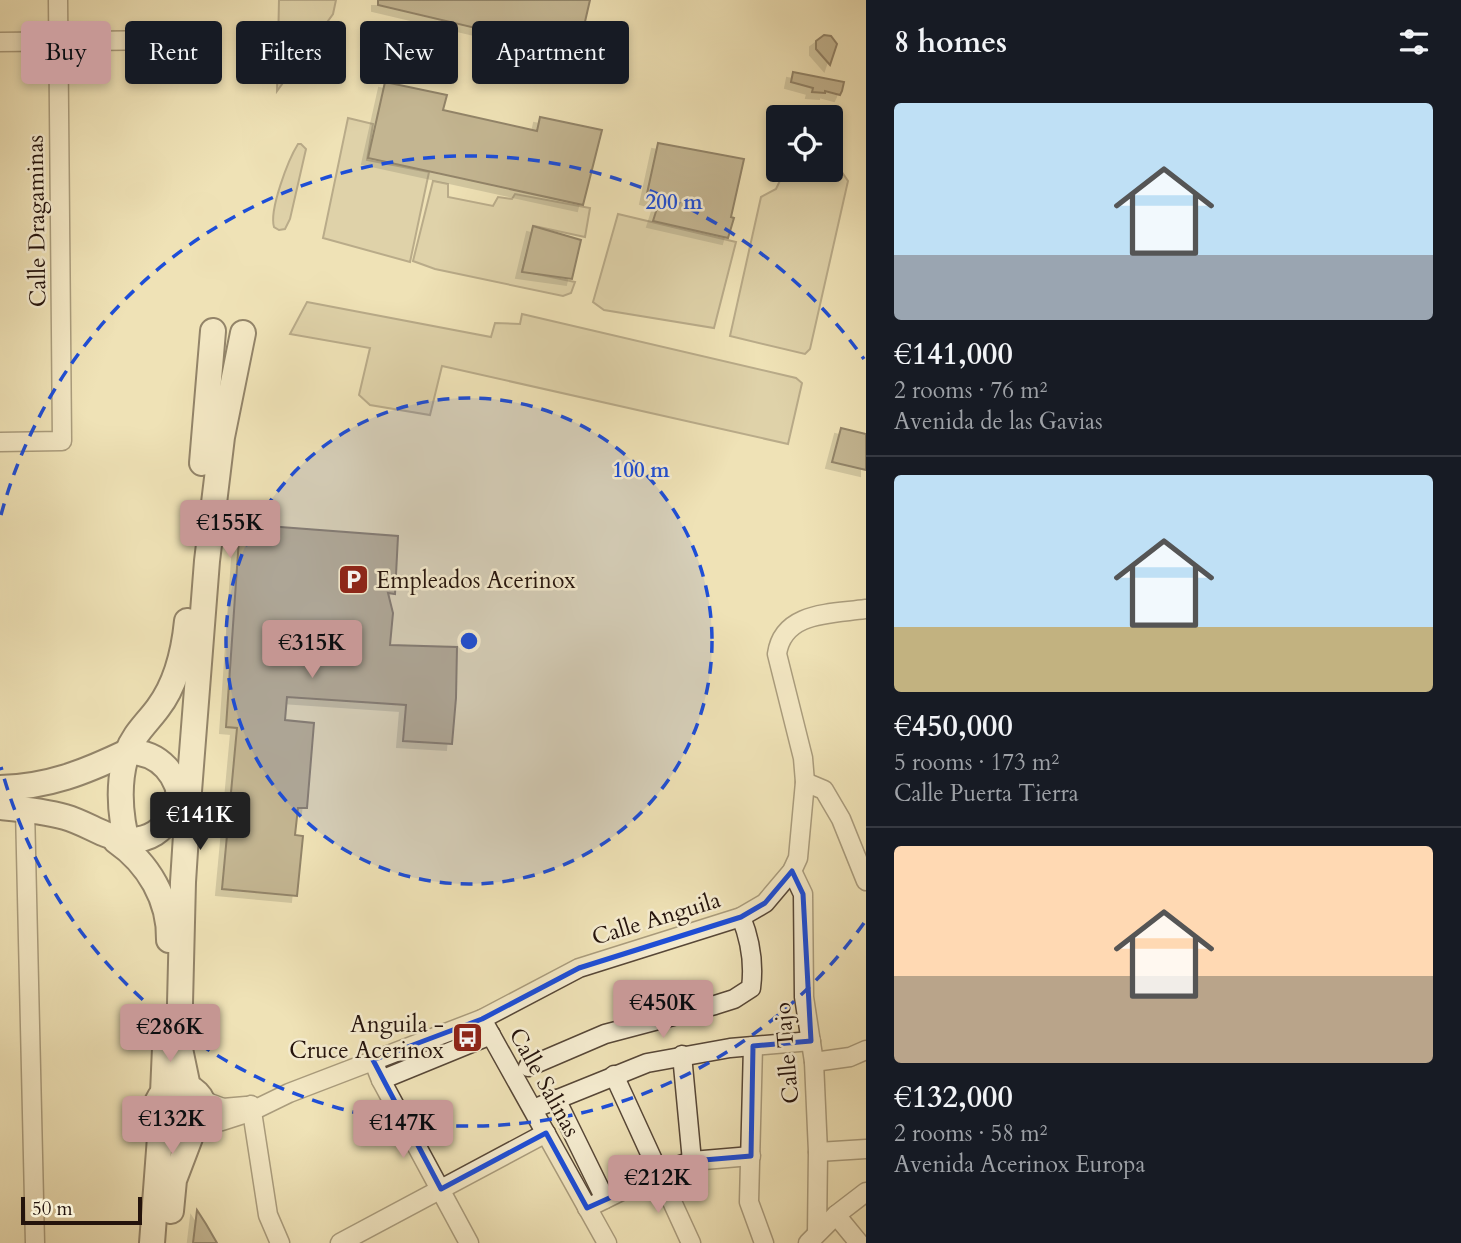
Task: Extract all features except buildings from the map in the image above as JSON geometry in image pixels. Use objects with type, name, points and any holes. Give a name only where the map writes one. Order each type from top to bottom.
[{"type":"street","name":"Calle Dragaminas","points":[[58,0],[58,21]]},
{"type":"street","points":[[0,42],[21,42]]},
{"type":"street","name":"Calle Dragaminas","points":[[0,442],[62,441],[58,84]]},
{"type":"street","points":[[120,841],[121,779],[127,752],[136,734],[160,706],[185,648],[213,331]]},
{"type":"street","points":[[167,1243],[174,1180],[196,1110],[178,1044],[188,804],[207,561],[222,437],[243,333]]},
{"type":"street","name":"Calle Anguila","points":[[196,1110],[251,1108],[482,1019],[579,968],[741,917],[765,903],[792,871],[798,858],[805,782],[803,758],[777,654],[782,636],[789,627],[803,619],[866,609]]},
{"type":"street","points":[[120,841],[151,835],[162,829],[173,815],[179,789],[186,716],[199,667]]},
{"type":"street","points":[[0,788],[70,778],[127,752],[147,754],[159,760],[171,771],[179,789],[181,806],[176,879],[182,922]]},
{"type":"street","points":[[805,782],[824,790],[864,869]]},
{"type":"street","points":[[0,807],[64,817],[120,841],[151,876],[162,898],[170,929],[163,1093]]},
{"type":"street","points":[[25,809],[34,1243]]},
{"type":"street","name":"Calle Tajo","points":[[792,871],[803,894],[804,997],[814,1062],[818,1152],[813,1238]]},
{"type":"street","points":[[528,1067],[586,1041],[734,999],[751,988],[750,947],[741,917]]},
{"type":"street","name":"Calle Salinas","points":[[482,1019],[607,1243]]},
{"type":"street","points":[[381,1080],[491,1035]]},
{"type":"street","points":[[533,1109],[647,1063],[681,1055],[811,1041]]},
{"type":"street","points":[[753,1046],[749,1202],[764,1243]]},
{"type":"street","points":[[814,1062],[850,1057],[866,1050]]},
{"type":"street","points":[[681,1055],[692,1161]]},
{"type":"street","points":[[373,1060],[381,1080],[469,1243]]},
{"type":"street","points":[[614,1075],[691,1243]]},
{"type":"street","points":[[152,1243],[161,1125],[156,1112],[159,1098],[175,1086],[196,1110]]},
{"type":"street","points":[[556,1099],[605,1199]]},
{"type":"street","points":[[251,1108],[268,1215],[280,1243]]},
{"type":"street","points":[[161,1125],[176,1134],[196,1110]]},
{"type":"street","points":[[340,1243],[546,1133]]},
{"type":"street","points":[[818,1152],[866,1149]]},
{"type":"street","points":[[587,1208],[660,1172],[692,1161],[751,1156]]},
{"type":"street","points":[[813,1238],[836,1215],[866,1192]]},
{"type":"street","points":[[836,1215],[859,1243]]},
{"type":"highlighted area","points":[[792,871],[803,894],[811,1041],[753,1046],[751,1156],[692,1161],[587,1208],[546,1133],[441,1189],[373,1060],[482,1019],[579,968],[741,917],[765,903]]},
{"type":"shaded area","points":[[279,0],[336,0],[333,14],[328,21],[279,21]]},
{"type":"shaded area","points":[[348,118],[373,124],[367,160],[429,172],[410,262],[323,238]]},
{"type":"shaded area","points":[[298,144],[306,149],[290,219],[285,229],[279,230],[274,227],[274,209],[289,161]]},
{"type":"shaded area","points":[[843,174],[848,181],[810,349],[805,354],[730,336],[761,197],[776,189],[779,182],[843,182]]},
{"type":"shaded area","points":[[433,181],[448,184],[448,197],[493,206],[498,197],[512,199],[515,194],[590,208],[585,237],[534,226],[522,271],[575,282],[571,293],[563,296],[435,269],[413,261]]},
{"type":"shaded area","points":[[618,214],[736,242],[714,328],[604,310],[593,302]]},
{"type":"shaded area","points":[[307,302],[491,337],[495,323],[520,324],[522,314],[796,378],[802,383],[788,444],[442,366],[430,415],[370,405],[359,395],[370,348],[290,334]]},
{"type":"place","name":"Empleados Acerinox","points":[[353,580]]},
{"type":"place","name":"Anguila - Cruce Acerinox","points":[[467,1037]]}]
